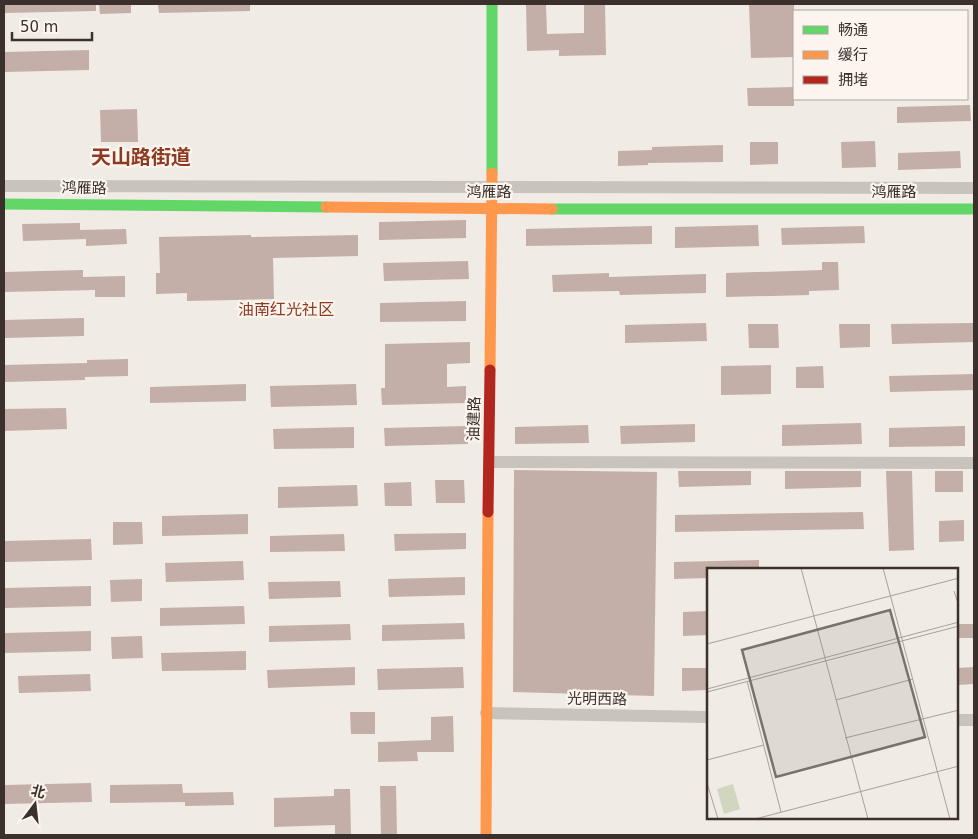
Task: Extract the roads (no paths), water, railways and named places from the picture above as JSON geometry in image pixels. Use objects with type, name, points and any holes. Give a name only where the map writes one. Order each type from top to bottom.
[{"type":"street","name":"油建路","points":[[486,835],[492,4]]},
{"type":"street","name":"鸿雁路","points":[[4,186],[974,188]]},
{"type":"street","name":"鸿雁路","points":[[4,204],[492,209],[974,208]]},
{"type":"street","points":[[488,462],[974,463]]},
{"type":"street","name":"光明西路","points":[[486,713],[707,717]]},
{"type":"street","points":[[958,720],[974,720]]},
{"type":"district","name":"天山路街道","points":[[141,157]]},
{"type":"district","name":"油南红光社区","points":[[286,309]]}]
